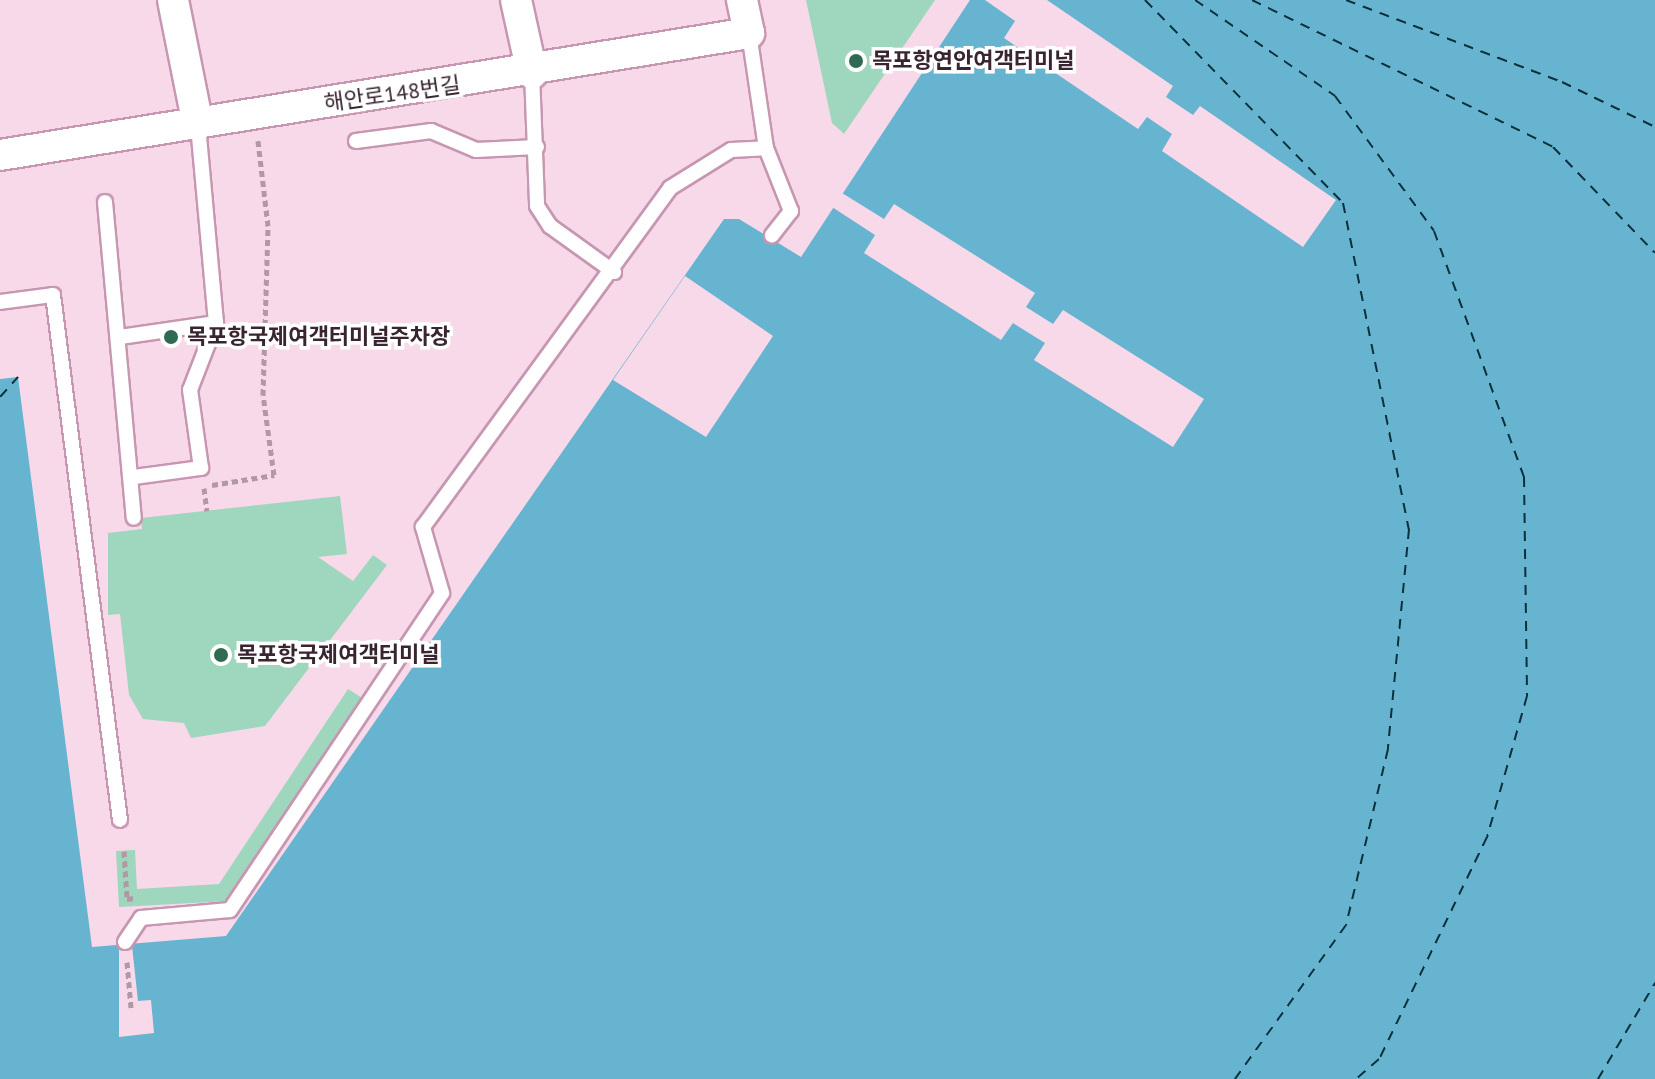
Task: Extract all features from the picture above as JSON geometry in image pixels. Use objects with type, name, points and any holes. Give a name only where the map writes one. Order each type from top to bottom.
[{"type":"street","points":[[173,0],[198,125]]},
{"type":"street","points":[[516,0],[532,73]]},
{"type":"street","points":[[742,0],[749,33]]},
{"type":"street","name":"해안로148번길","points":[[0,155],[532,73],[749,33]]},
{"type":"lane","points":[[749,33],[766,148],[791,211],[772,235]]},
{"type":"lane","points":[[532,73],[537,206],[550,226],[614,272]]},
{"type":"lane","points":[[134,477],[201,468],[190,390],[216,323],[198,125]]},
{"type":"lane","points":[[356,141],[431,131],[476,150],[537,147]]},
{"type":"lane","points":[[125,942],[141,918],[230,910],[442,593],[423,527],[614,272],[670,188],[695,167],[731,150],[766,148]]},
{"type":"lane","points":[[105,202],[134,477],[134,518]]},
{"type":"lane","points":[[0,302],[53,295],[120,820]]},
{"type":"lane","points":[[120,337],[216,323]]},
{"type":"path","points":[[203,487],[274,475],[263,395],[268,226],[255,114]]},
{"type":"path","points":[[124,851],[127,899],[141,898]]},
{"type":"path","points":[[125,942],[131,1008]]},
{"type":"water","points":[[970,0],[1655,0],[1655,1079],[0,1079],[0,379],[18,377],[92,947],[226,936],[724,219],[739,219],[801,257]]},
{"type":"pier","points":[[985,0],[1047,0],[1173,86],[1166,97],[1193,115],[1200,106],[1336,200],[1303,247],[1162,151],[1172,134],[1147,117],[1138,129],[1004,38],[1015,21]]},
{"type":"pier","points":[[842,193],[884,219],[894,204],[1035,293],[1026,307],[1053,324],[1063,310],[1204,399],[1173,447],[1034,360],[1045,343],[1013,323],[1001,340],[864,253],[875,235],[832,207]]},
{"type":"pier","points":[[685,276],[773,336],[706,437],[613,380]]},
{"type":"pier","points":[[132,946],[138,1001],[151,1000],[154,1033],[119,1037],[119,947]]},
{"type":"building","name":"목포항연안여객터미널","points":[[806,0],[935,0],[844,134],[832,123]]},
{"type":"building","name":"목포항국제여객터미널","points":[[340,496],[347,554],[318,557],[353,581],[373,555],[387,565],[265,726],[191,738],[184,723],[143,719],[129,695],[120,614],[108,615],[108,533],[142,529],[141,518]]},
{"type":"building","points":[[348,689],[364,699],[230,901],[119,907],[116,851],[135,850],[137,889],[219,884]]},
{"type":"ferry route","points":[[1145,0],[1343,203],[1409,529],[1388,749],[1346,925],[1235,1079]]},
{"type":"ferry route","points":[[1195,0],[1335,96],[1434,231],[1524,477],[1527,696],[1487,837],[1379,1059],[1356,1079]]},
{"type":"ferry route","points":[[1252,0],[1553,147],[1655,253]]},
{"type":"ferry route","points":[[1346,0],[1562,82],[1655,127]]},
{"type":"ferry route","points":[[0,397],[18,377]]},
{"type":"ferry route","points":[[1598,1079],[1655,983]]},
{"type":"place","name":"목포항연안여객터미널","points":[[856,61]]},
{"type":"place","name":"목포항국제여객터미널주차장","points":[[171,337]]},
{"type":"place","name":"목포항국제여객터미널","points":[[221,655]]}]
